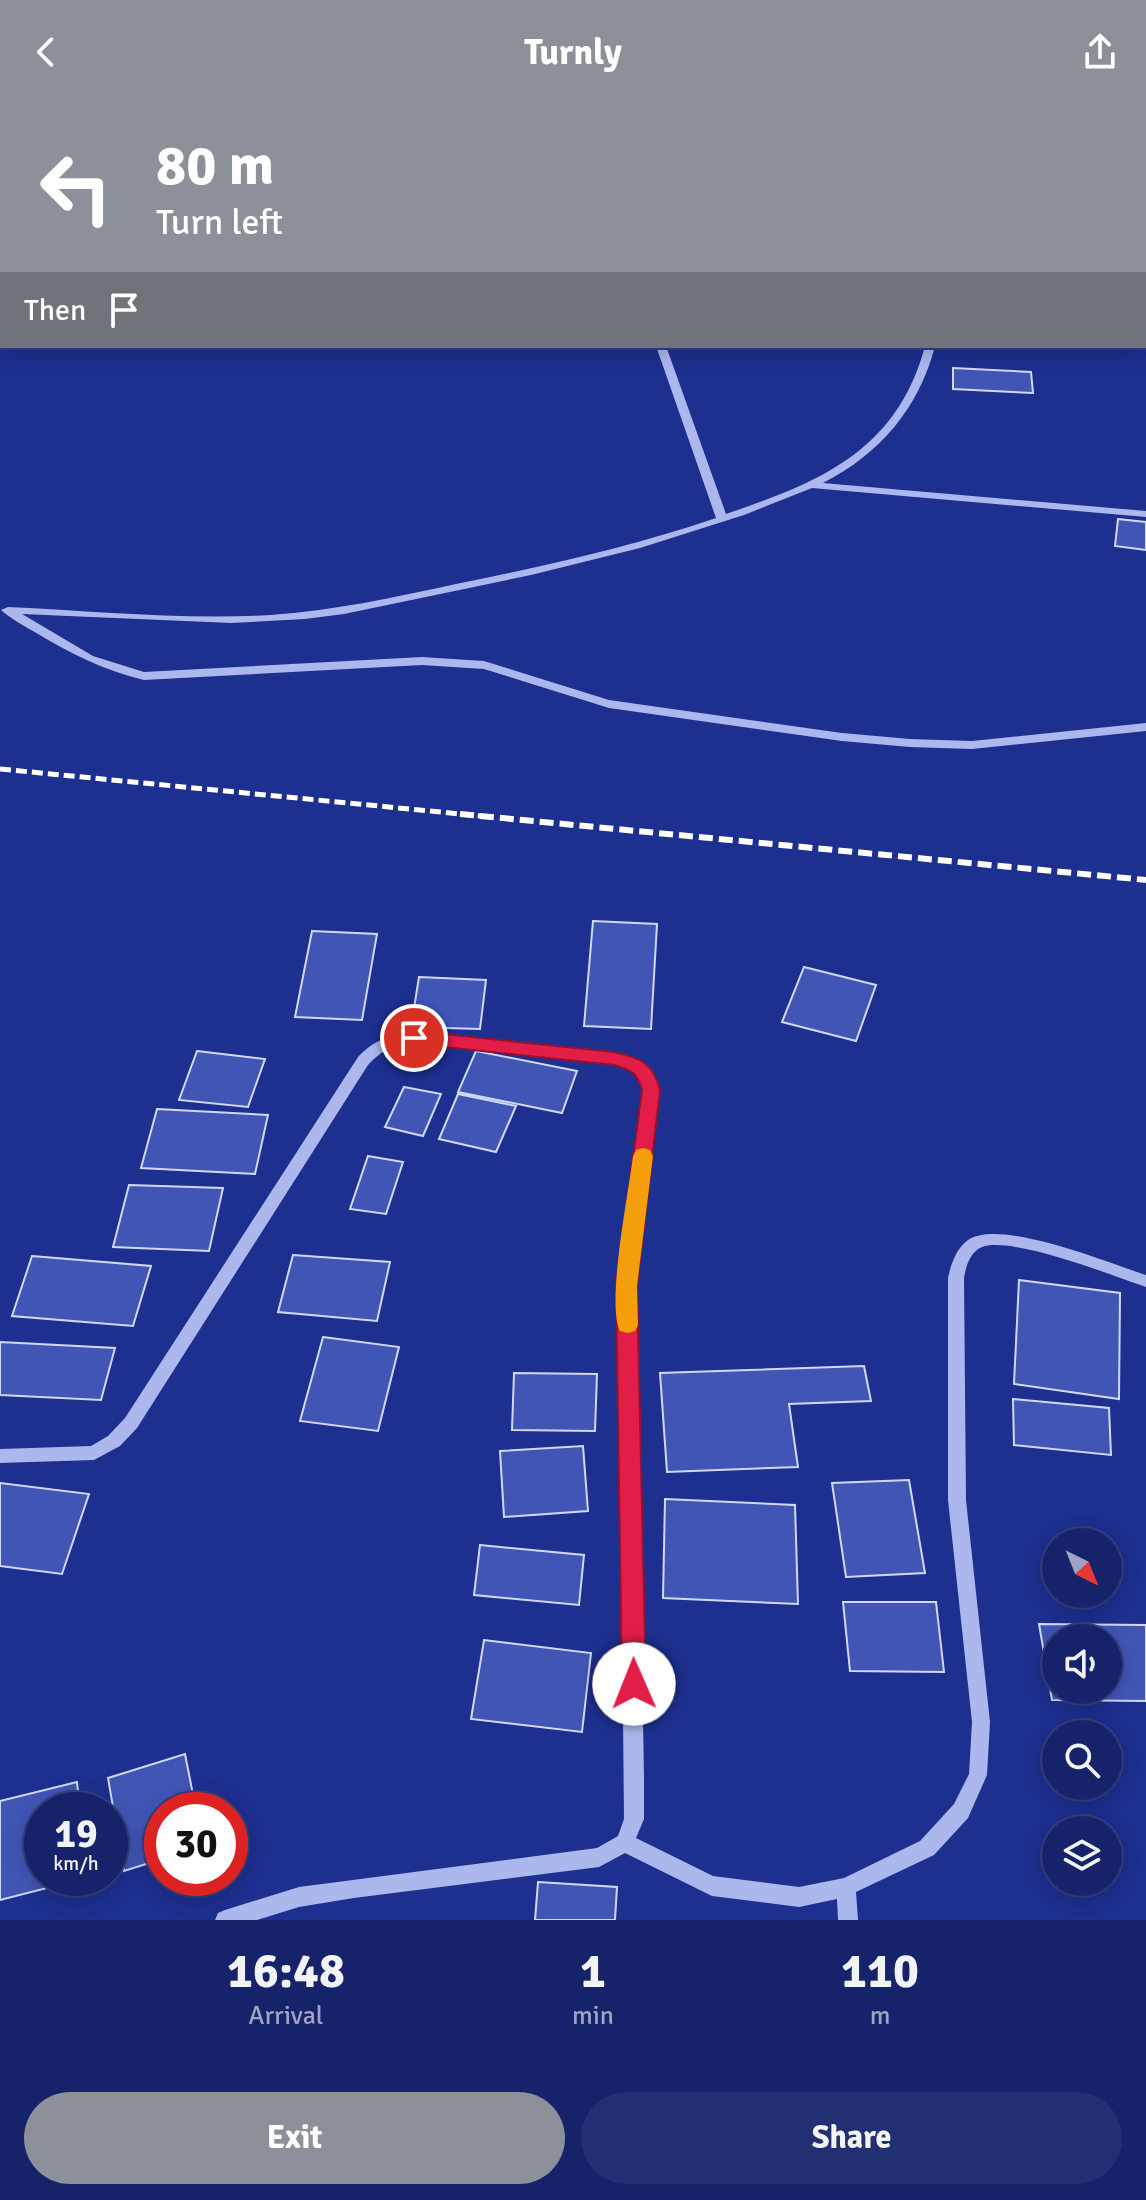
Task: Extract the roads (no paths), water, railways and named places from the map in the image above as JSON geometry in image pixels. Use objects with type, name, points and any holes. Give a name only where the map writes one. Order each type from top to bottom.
[{"type":"street","points":[[662,348],[722,519]]},
{"type":"street","points":[[4,610],[203,618],[304,616],[567,566],[638,547],[810,485],[873,445],[915,393],[929,348]]},
{"type":"street","points":[[810,485],[1146,514]]},
{"type":"street","points":[[4,610],[94,662],[113,670],[144,676],[422,661],[455,662],[483,665],[574,697],[609,704],[842,737],[972,745],[1146,727]]},
{"type":"street","points":[[0,1456],[94,1453],[114,1441],[131,1423],[363,1061],[376,1046],[396,1038],[414,1038],[614,1059],[638,1064],[647,1075],[651,1090],[627,1286],[635,1775],[634,1819],[625,1843],[599,1857],[340,1890],[299,1897],[225,1920]]},
{"type":"street","points":[[625,1843],[712,1886],[799,1897],[846,1887],[927,1848],[961,1811],[978,1775],[981,1722],[957,1500],[956,1278],[961,1256],[978,1242],[1004,1238],[1146,1281]]},
{"type":"street","points":[[846,1887],[848,1920]]},
{"type":"railway","points":[[0,769],[481,816]]},
{"type":"railway","points":[[460,814],[1146,880]]}]
